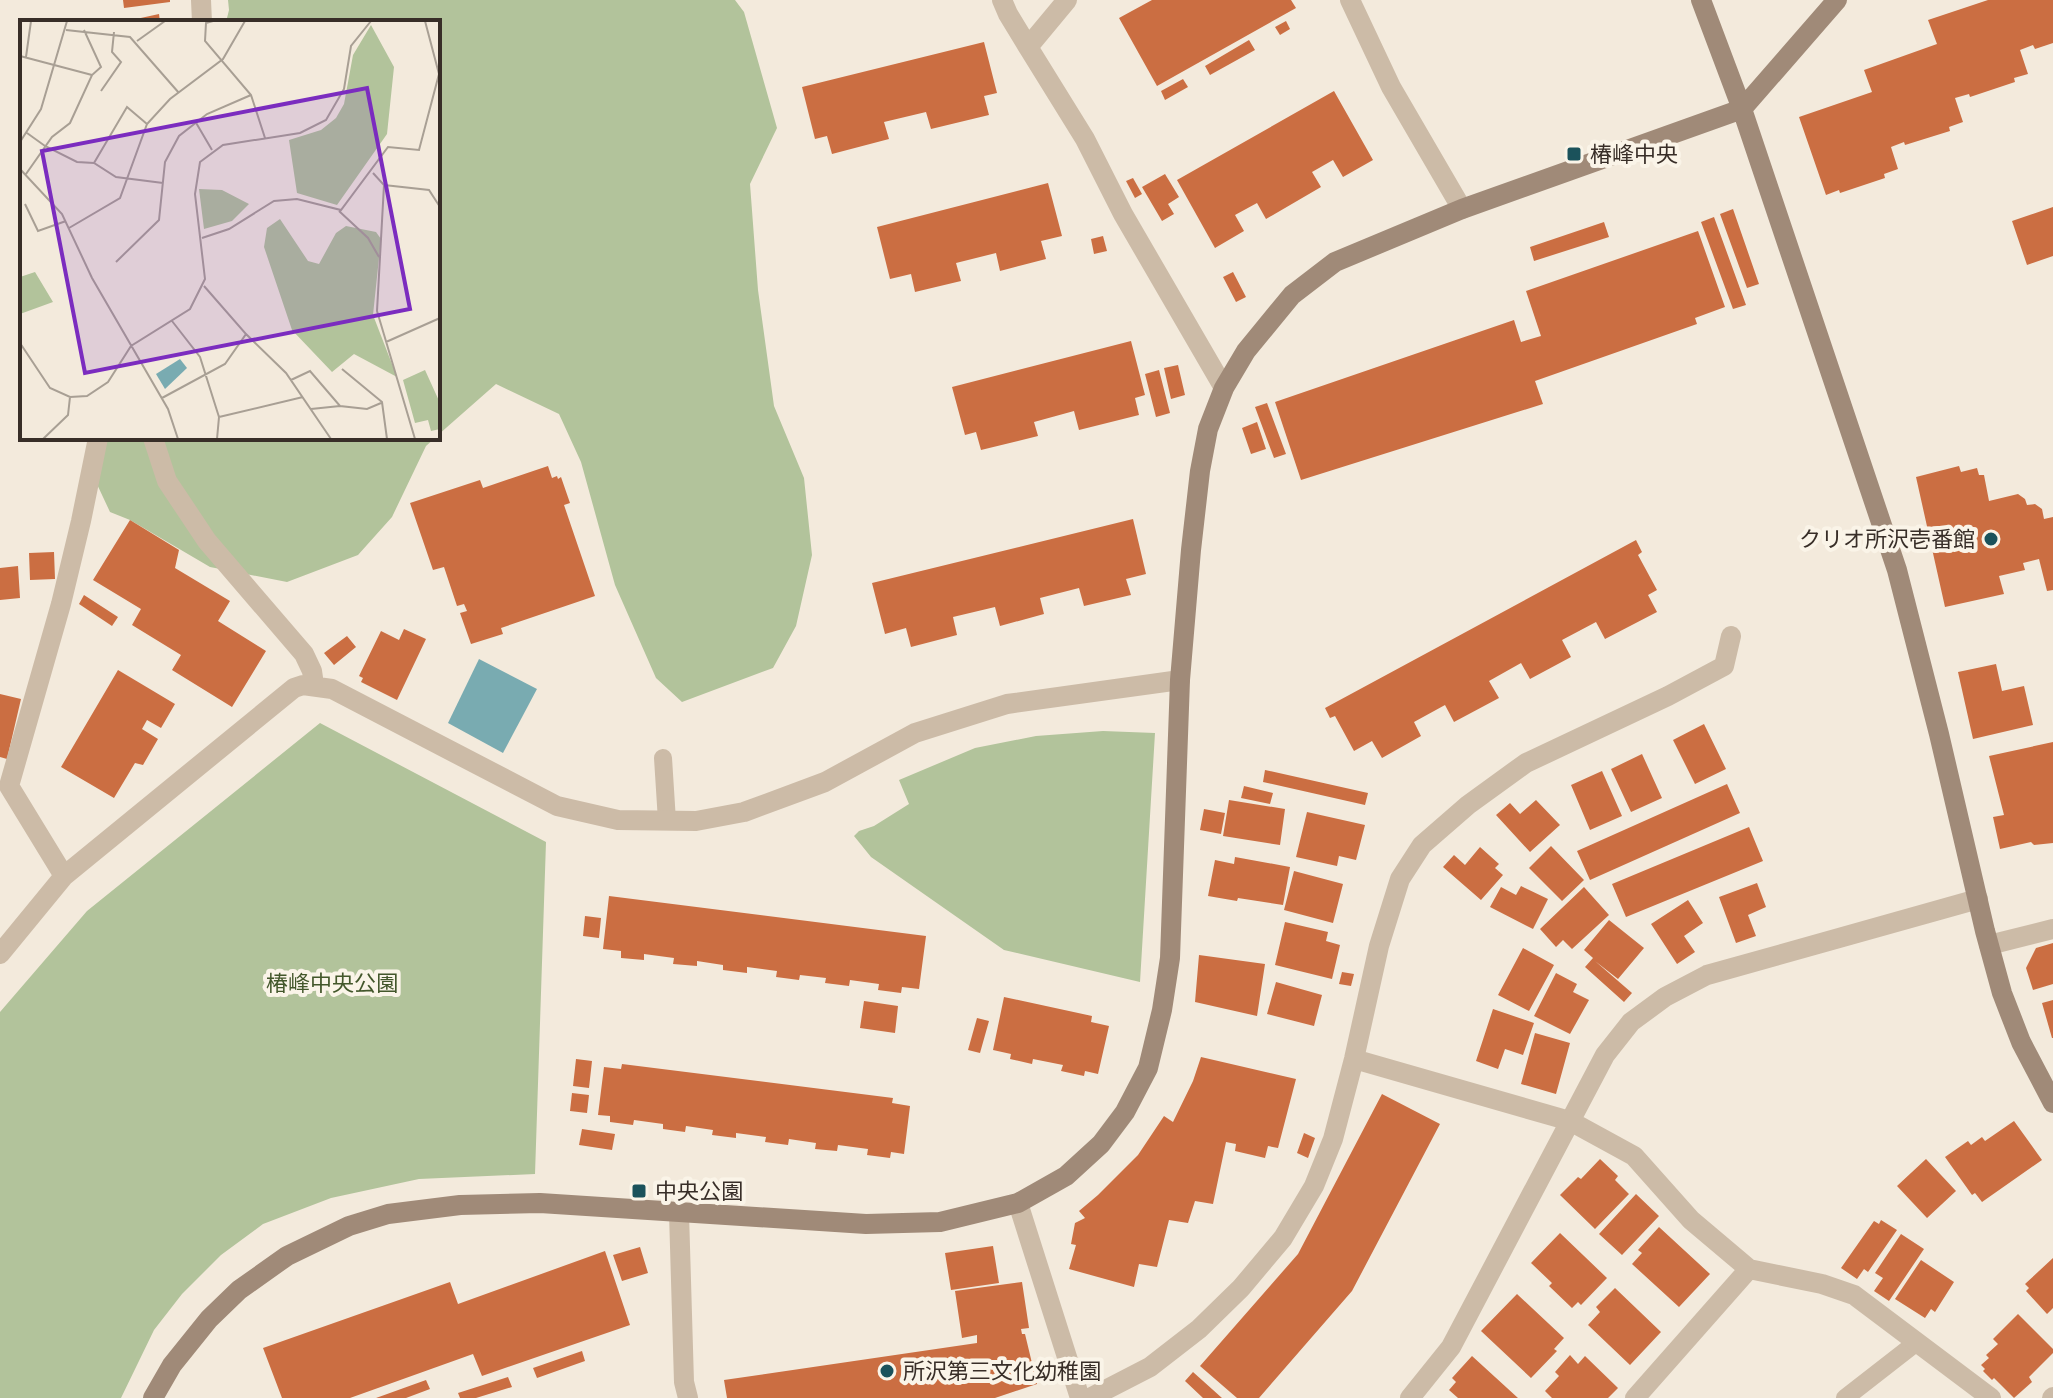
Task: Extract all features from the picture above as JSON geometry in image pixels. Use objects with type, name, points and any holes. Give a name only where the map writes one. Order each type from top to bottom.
[{"type":"street","points":[[201,0],[202,20]]},
{"type":"street","points":[[1002,0],[1085,139],[1123,214],[1224,388]]},
{"type":"street","points":[[1028,47],[1067,0]]},
{"type":"street","points":[[1350,0],[1391,87],[1462,209]]},
{"type":"street","points":[[1701,0],[1742,109],[1897,570],[2002,993],[2021,1042],[2053,1103]]},
{"type":"street","points":[[153,1398],[172,1365],[209,1319],[239,1290],[287,1256],[349,1226],[388,1214],[460,1205],[540,1203],[866,1224],[940,1222],[1018,1203],[1066,1176],[1101,1144],[1125,1112],[1148,1068],[1162,1010],[1170,958],[1180,680],[1200,471],[1208,429],[1224,388],[1246,351],[1292,295],[1335,262],[1462,209],[1742,109],[1837,0]]},
{"type":"street","points":[[64,876],[4,785],[61,604],[98,440]]},
{"type":"street","points":[[154,440],[167,481],[207,541],[304,654],[314,685]]},
{"type":"street","points":[[1090,1398],[1150,1367],[1199,1329],[1241,1288],[1283,1238],[1314,1186],[1333,1139],[1379,946],[1400,879],[1422,845],[1468,805],[1526,763],[1724,666],[1731,636]]},
{"type":"street","points":[[0,954],[64,876],[294,688],[303,685],[332,689],[557,806],[618,820],[696,821],[744,812],[825,782],[915,733],[1007,704],[1180,680]]},
{"type":"street","points":[[1410,1398],[1451,1347],[1605,1055],[1631,1022],[1665,997],[1707,975],[1978,899]]},
{"type":"street","points":[[1989,945],[2053,929]]},
{"type":"street","points":[[1354,1059],[1570,1121],[1634,1156],[1691,1220],[1749,1269],[1822,1284],[1854,1295],[1991,1398]]},
{"type":"street","points":[[1018,1203],[1080,1398]]},
{"type":"street","points":[[679,1213],[684,1382],[688,1398]]},
{"type":"street","points":[[1635,1398],[1749,1269]]},
{"type":"lane","points":[[663,758],[667,821]]},
{"type":"lane","points":[[1845,1398],[1917,1342]]},
{"type":"green space","points":[[228,0],[735,0],[744,12],[777,128],[750,184],[758,290],[774,406],[804,478],[812,555],[796,626],[773,668],[682,702],[656,678],[615,585],[581,462],[559,414],[496,384],[440,433],[440,20],[226,20]]},
{"type":"green space","points":[[96,440],[433,440],[426,446],[392,517],[358,555],[287,582],[210,567],[130,520],[110,512],[88,465]]},
{"type":"green space","name":"椿峰中央公園","points":[[320,723],[546,842],[535,1174],[419,1179],[331,1198],[263,1224],[221,1255],[182,1294],[154,1330],[121,1398],[0,1398],[0,1012],[87,911]]},
{"type":"green space","points":[[1103,731],[1155,733],[1140,982],[1004,950],[871,857],[854,836],[909,804],[899,780],[975,748],[1036,736]]},
{"type":"water","points":[[479,659],[537,689],[503,753],[448,723]]},
{"type":"building","points":[[123,0],[170,0],[170,2],[124,8]]},
{"type":"building","points":[[1152,0],[1291,0],[1296,8],[1157,86],[1119,18]]},
{"type":"building","points":[[1988,0],[2053,0],[2053,43],[2020,50],[2028,74],[2014,78],[2015,82],[1970,97],[1969,94],[1955,98],[1963,122],[1949,127],[1950,131],[1891,147],[1898,169],[1884,174],[1885,178],[1826,195],[1799,117],[1872,92],[1864,70],[1937,44],[1928,20]]},
{"type":"building","points":[[159,14],[160,20],[132,20]]},
{"type":"building","points":[[1286,21],[1290,29],[1280,35],[1275,27]]},
{"type":"building","points":[[1249,40],[1255,50],[1210,75],[1205,66]]},
{"type":"building","points":[[984,42],[997,93],[984,96],[989,115],[931,129],[926,112],[884,122],[889,139],[832,154],[827,136],[815,139],[802,87]]},
{"type":"building","points":[[1183,79],[1188,87],[1165,100],[1161,91]]},
{"type":"building","points":[[1334,91],[1373,160],[1343,177],[1333,160],[1312,172],[1321,187],[1266,219],[1257,203],[1235,215],[1244,231],[1215,248],[1177,180]]},
{"type":"building","points":[[1165,174],[1179,197],[1168,204],[1174,214],[1162,221],[1142,187]]},
{"type":"building","points":[[1133,178],[1142,194],[1135,198],[1126,181]]},
{"type":"building","points":[[1048,183],[1062,236],[1041,241],[1046,259],[1000,271],[996,253],[956,263],[961,281],[915,292],[911,274],[890,279],[877,227]]},
{"type":"building","points":[[2053,207],[2053,256],[2027,265],[2012,221]]},
{"type":"building","points":[[1733,209],[1759,284],[1747,288],[1720,214]]},
{"type":"building","points":[[1714,217],[1746,305],[1733,309],[1701,222]]},
{"type":"building","points":[[1604,222],[1609,237],[1534,261],[1530,247]]},
{"type":"building","points":[[1698,231],[1725,307],[1695,318],[1697,324],[1535,381],[1543,404],[1301,480],[1275,402],[1514,320],[1521,342],[1541,336],[1526,291]]},
{"type":"building","points":[[1103,236],[1107,251],[1094,254],[1091,239]]},
{"type":"building","points":[[1233,272],[1246,297],[1236,302],[1223,277]]},
{"type":"building","points":[[1131,341],[1145,395],[1135,398],[1139,415],[1079,430],[1074,411],[1034,422],[1038,436],[981,450],[976,432],[965,435],[952,387]]},
{"type":"building","points":[[1178,365],[1185,395],[1171,399],[1164,368]]},
{"type":"building","points":[[1159,370],[1170,413],[1156,417],[1145,374]]},
{"type":"building","points":[[1267,403],[1286,454],[1274,458],[1255,407]]},
{"type":"building","points":[[1257,422],[1266,449],[1251,454],[1242,428]]},
{"type":"building","points":[[548,466],[552,478],[561,477],[570,503],[564,505],[595,596],[501,628],[503,634],[471,644],[460,613],[467,611],[464,604],[457,606],[444,567],[433,570],[410,503],[480,480],[483,488]]},
{"type":"building","name":"クリオ所沢壱番館","points":[[1959,466],[1961,472],[1977,468],[1979,475],[1984,475],[1989,501],[2018,494],[2027,505],[2035,504],[2042,509],[2044,519],[2053,517],[2053,590],[2047,591],[2039,559],[2023,563],[2025,570],[1999,576],[2004,594],[1945,607],[1916,477]]},
{"type":"building","points":[[1133,519],[1146,574],[1126,579],[1131,595],[1084,606],[1079,588],[1040,598],[1044,614],[1000,626],[995,607],[953,617],[957,635],[911,647],[906,628],[885,634],[872,583]]},
{"type":"building","points":[[130,520],[179,550],[175,568],[230,601],[218,621],[266,651],[232,707],[172,670],[181,655],[132,625],[141,609],[93,580]]},
{"type":"building","points":[[1636,540],[1642,552],[1638,555],[1657,590],[1648,595],[1657,612],[1605,639],[1596,622],[1562,640],[1571,657],[1530,679],[1521,663],[1489,681],[1499,698],[1454,722],[1445,705],[1414,722],[1421,736],[1382,758],[1372,741],[1354,751],[1335,716],[1330,718],[1325,708]]},
{"type":"building","points":[[54,552],[55,579],[30,580],[29,553]]},
{"type":"building","points":[[18,566],[20,598],[0,600],[0,568]]},
{"type":"building","points":[[84,595],[118,617],[112,626],[79,604]]},
{"type":"building","points":[[404,629],[426,639],[397,700],[361,682],[363,678],[359,676],[381,631],[399,640]]},
{"type":"building","points":[[347,636],[356,647],[334,665],[324,653]]},
{"type":"building","points":[[1996,664],[2002,691],[2024,686],[2033,725],[1973,739],[1958,672]]},
{"type":"building","points":[[118,670],[175,704],[161,728],[147,720],[142,729],[158,739],[143,765],[135,763],[114,798],[61,767]]},
{"type":"building","points":[[0,694],[21,699],[7,759],[0,757]]},
{"type":"building","points":[[1704,724],[1726,769],[1695,784],[1673,740]]},
{"type":"building","points":[[2053,742],[2053,843],[2034,845],[2031,842],[2000,849],[1993,817],[2004,815],[1989,756]]},
{"type":"building","points":[[1642,754],[1662,798],[1631,812],[1611,769]]},
{"type":"building","points":[[1265,770],[1368,793],[1365,805],[1263,782]]},
{"type":"building","points":[[1602,771],[1622,816],[1590,830],[1571,785]]},
{"type":"building","points":[[1727,784],[1740,813],[1590,880],[1577,851]]},
{"type":"building","points":[[1244,786],[1273,793],[1270,804],[1241,798]]},
{"type":"building","points":[[1229,800],[1285,809],[1280,845],[1223,836]]},
{"type":"building","points":[[1536,800],[1560,825],[1530,852],[1496,815],[1510,803],[1520,814]]},
{"type":"building","points":[[1204,809],[1225,813],[1221,834],[1200,830]]},
{"type":"building","points":[[1307,812],[1365,825],[1356,860],[1339,856],[1337,866],[1296,857]]},
{"type":"building","points":[[1749,827],[1763,861],[1626,917],[1612,884]]},
{"type":"building","points":[[1551,846],[1584,880],[1562,901],[1529,868]]},
{"type":"building","points":[[1480,847],[1499,864],[1495,868],[1503,875],[1481,900],[1443,867],[1454,855],[1465,865]]},
{"type":"building","points":[[1235,857],[1290,867],[1283,905],[1208,896],[1215,860],[1234,864]]},
{"type":"building","points":[[1294,871],[1343,884],[1333,923],[1284,910]]},
{"type":"building","points":[[1757,883],[1766,907],[1748,915],[1756,936],[1736,943],[1719,897]]},
{"type":"building","points":[[1521,886],[1548,899],[1533,929],[1490,907],[1501,887],[1516,895]]},
{"type":"building","points":[[1584,887],[1609,915],[1572,949],[1563,940],[1556,947],[1540,929]]},
{"type":"building","points":[[609,896],[926,936],[919,989],[902,987],[901,993],[878,990],[879,984],[850,980],[849,986],[825,983],[826,978],[800,975],[799,980],[776,977],[777,971],[747,967],[747,973],[723,970],[723,965],[697,961],[697,966],[673,964],[674,958],[644,954],[644,960],[621,958],[621,951],[603,949]]},
{"type":"building","points":[[1688,900],[1703,923],[1684,936],[1695,952],[1677,964],[1651,924]]},
{"type":"building","points":[[585,916],[601,918],[599,938],[583,936]]},
{"type":"building","points":[[1609,920],[1644,948],[1618,979],[1595,961],[1632,993],[1624,1002],[1585,967],[1593,958],[1584,950]]},
{"type":"building","points":[[1285,922],[1328,932],[1326,941],[1340,945],[1332,979],[1275,965]]},
{"type":"building","points":[[2053,943],[2053,984],[2033,990],[2026,968],[2036,948]]},
{"type":"building","points":[[1523,948],[1554,965],[1529,1011],[1498,995]]},
{"type":"building","points":[[1199,955],[1265,964],[1257,1016],[1195,1002]]},
{"type":"building","points":[[1342,972],[1354,974],[1351,986],[1339,984]]},
{"type":"building","points":[[1556,973],[1577,984],[1573,992],[1589,1000],[1570,1034],[1534,1016]]},
{"type":"building","points":[[1276,982],[1322,995],[1314,1026],[1267,1014]]},
{"type":"building","points":[[1004,997],[1092,1016],[1091,1022],[1109,1026],[1098,1074],[1085,1071],[1084,1076],[1061,1071],[1063,1065],[1033,1059],[1032,1064],[1010,1059],[1011,1054],[993,1050]]},
{"type":"building","points":[[2053,1000],[2053,1038],[2052,1038],[2042,1003]]},
{"type":"building","points":[[864,1001],[898,1006],[895,1033],[860,1028]]},
{"type":"building","points":[[1493,1009],[1534,1023],[1523,1055],[1505,1049],[1498,1069],[1476,1061]]},
{"type":"building","points":[[977,1018],[989,1021],[980,1053],[968,1050]]},
{"type":"building","points":[[1535,1033],[1570,1043],[1556,1094],[1521,1084]]},
{"type":"building","points":[[1201,1057],[1296,1079],[1278,1148],[1268,1146],[1265,1158],[1235,1151],[1236,1144],[1226,1142],[1213,1204],[1195,1201],[1188,1223],[1169,1220],[1157,1267],[1139,1264],[1134,1287],[1069,1269],[1076,1245],[1071,1244],[1075,1223],[1085,1218],[1079,1211],[1138,1155],[1164,1116],[1173,1122]]},
{"type":"building","points":[[576,1059],[592,1061],[589,1088],[573,1086]]},
{"type":"building","points":[[622,1064],[893,1098],[892,1103],[910,1106],[904,1154],[891,1152],[890,1158],[867,1155],[868,1149],[838,1145],[837,1151],[815,1149],[816,1143],[789,1139],[788,1145],[765,1142],[766,1137],[736,1133],[736,1138],[712,1135],[713,1130],[686,1126],[685,1132],[663,1129],[663,1124],[634,1120],[633,1125],[610,1122],[610,1116],[598,1115],[604,1067],[621,1069]]},
{"type":"building","points":[[572,1093],[589,1095],[587,1113],[570,1111]]},
{"type":"building","points":[[1382,1094],[1440,1124],[1352,1291],[1259,1398],[1237,1398],[1200,1366],[1298,1254]]},
{"type":"building","points":[[2014,1121],[2042,1160],[1982,1202],[1975,1193],[1972,1195],[1945,1157],[1968,1141],[1971,1145],[1982,1137],[1985,1141]]},
{"type":"building","points":[[582,1129],[615,1134],[612,1150],[579,1145]]},
{"type":"building","points":[[1304,1133],[1315,1138],[1308,1158],[1297,1153]]},
{"type":"building","points":[[1600,1159],[1618,1176],[1615,1180],[1629,1194],[1595,1229],[1560,1195]]},
{"type":"building","points":[[1926,1159],[1956,1191],[1927,1218],[1897,1186]]},
{"type":"building","points":[[1636,1194],[1659,1216],[1622,1255],[1599,1234]]},
{"type":"building","points":[[1881,1220],[1897,1230],[1868,1272],[1864,1269],[1857,1279],[1841,1268],[1874,1221],[1879,1224]]},
{"type":"building","points":[[1659,1227],[1710,1274],[1679,1307],[1632,1264],[1642,1253],[1638,1250]]},
{"type":"building","points":[[1560,1233],[1607,1278],[1581,1305],[1578,1302],[1572,1308],[1531,1263]]},
{"type":"building","points":[[1901,1234],[1924,1249],[1889,1301],[1874,1291],[1883,1278],[1875,1273]]},
{"type":"building","points":[[993,1246],[999,1283],[951,1290],[945,1253]]},
{"type":"building","points":[[640,1247],[648,1273],[622,1281],[613,1255]]},
{"type":"building","points":[[605,1251],[630,1325],[482,1376],[473,1354],[350,1398],[282,1398],[263,1348],[450,1282],[458,1304]]},
{"type":"building","points":[[2053,1258],[2053,1308],[2047,1314],[2026,1291],[2029,1288],[2025,1284]]},
{"type":"building","points":[[1921,1260],[1954,1282],[1935,1312],[1931,1309],[1925,1318],[1895,1299]]},
{"type":"building","points":[[1022,1282],[1029,1328],[1021,1329],[1025,1334],[1037,1384],[995,1398],[727,1398],[724,1380],[977,1343],[977,1335],[962,1338],[955,1291]]},
{"type":"building","points":[[1615,1288],[1661,1332],[1630,1365],[1588,1325],[1600,1312],[1596,1307]]},
{"type":"building","points":[[1517,1294],[1564,1338],[1554,1349],[1557,1351],[1531,1378],[1481,1331]]},
{"type":"building","points":[[2018,1314],[2053,1349],[2053,1353],[2029,1377],[2032,1382],[2014,1398],[1983,1371],[1985,1369],[1981,1365],[1989,1358],[1986,1355],[1998,1344],[1993,1339]]},
{"type":"building","points":[[582,1351],[585,1361],[537,1378],[533,1368]]},
{"type":"building","points":[[1570,1355],[1578,1364],[1585,1356],[1618,1388],[1608,1398],[1552,1398],[1545,1391],[1559,1376],[1555,1372]]},
{"type":"building","points":[[1472,1356],[1518,1398],[1458,1398],[1449,1390],[1456,1382],[1452,1378]]},
{"type":"building","points":[[1193,1372],[1222,1398],[1203,1398],[1185,1381]]},
{"type":"building","points":[[508,1377],[512,1387],[476,1398],[460,1398],[458,1393]]},
{"type":"building","points":[[426,1380],[430,1389],[406,1398],[376,1398]]},
{"type":"place","name":"椿峰中央","points":[[1574,154]]},
{"type":"place","name":"クリオ所沢壱番館","points":[[1991,539]]},
{"type":"place","name":"中央公園","points":[[639,1191]]},
{"type":"place","name":"所沢第三文化幼稚園","points":[[887,1371]]}]
